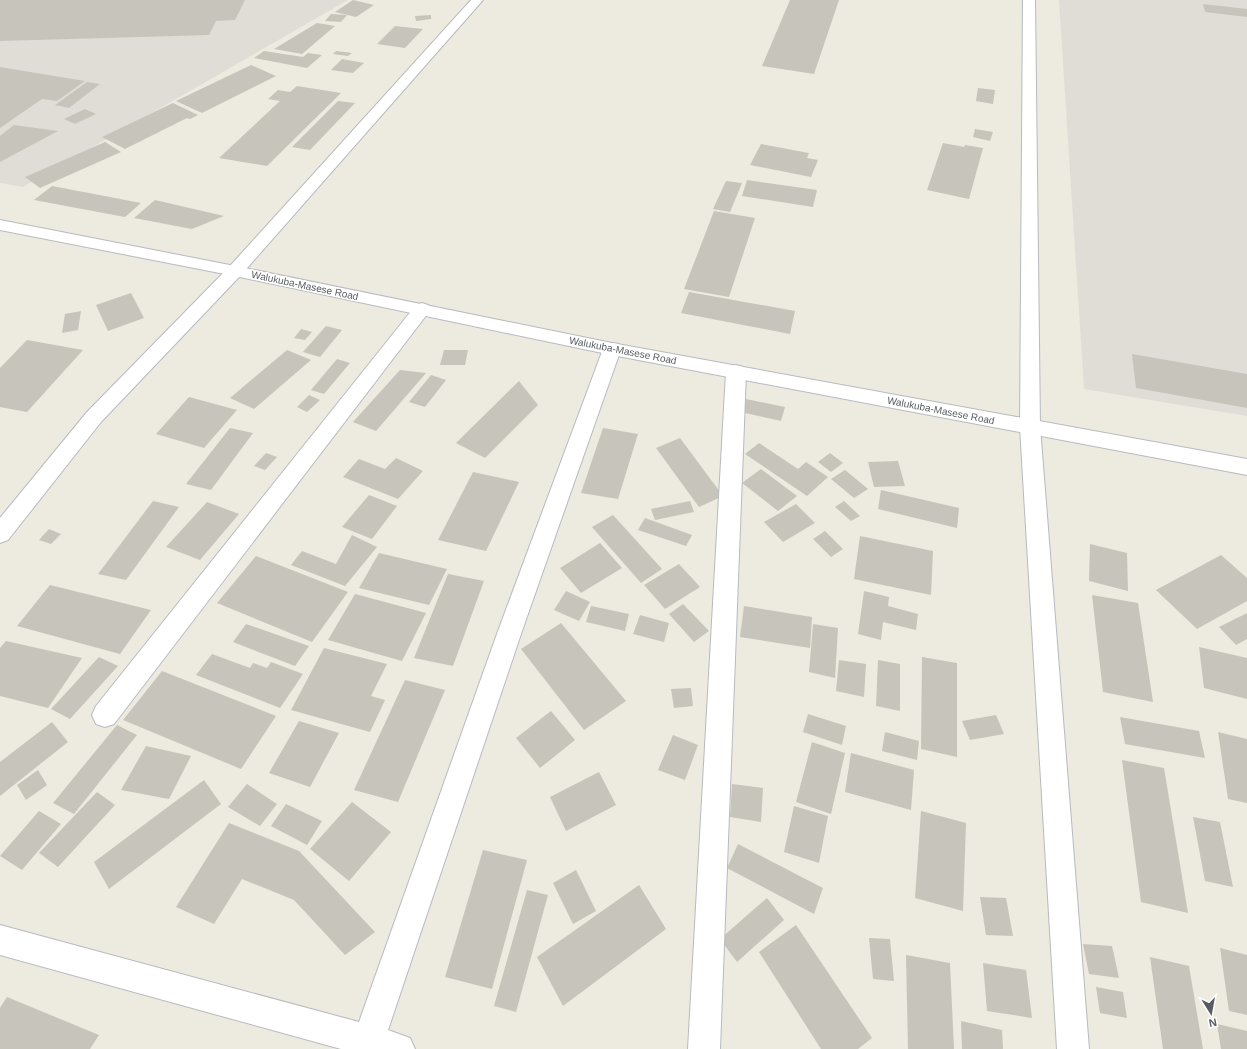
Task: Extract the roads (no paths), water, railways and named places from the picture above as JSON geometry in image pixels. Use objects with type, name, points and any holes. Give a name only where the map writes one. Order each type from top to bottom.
[{"type":"street","points":[[0,534],[94,417],[236,271],[478,0]]},
{"type":"street","points":[[1029,0],[1030,427],[1073,1049]]},
{"type":"street","name":"Walukuba-Masese Road","points":[[0,225],[236,271],[612,349],[1247,467]]},
{"type":"street","points":[[105,715],[422,310]]},
{"type":"street","points":[[367,1045],[510,630],[612,349]]},
{"type":"street","points":[[704,1049],[736,372]]},
{"type":"street","points":[[0,940],[367,1045],[400,1049]]}]
